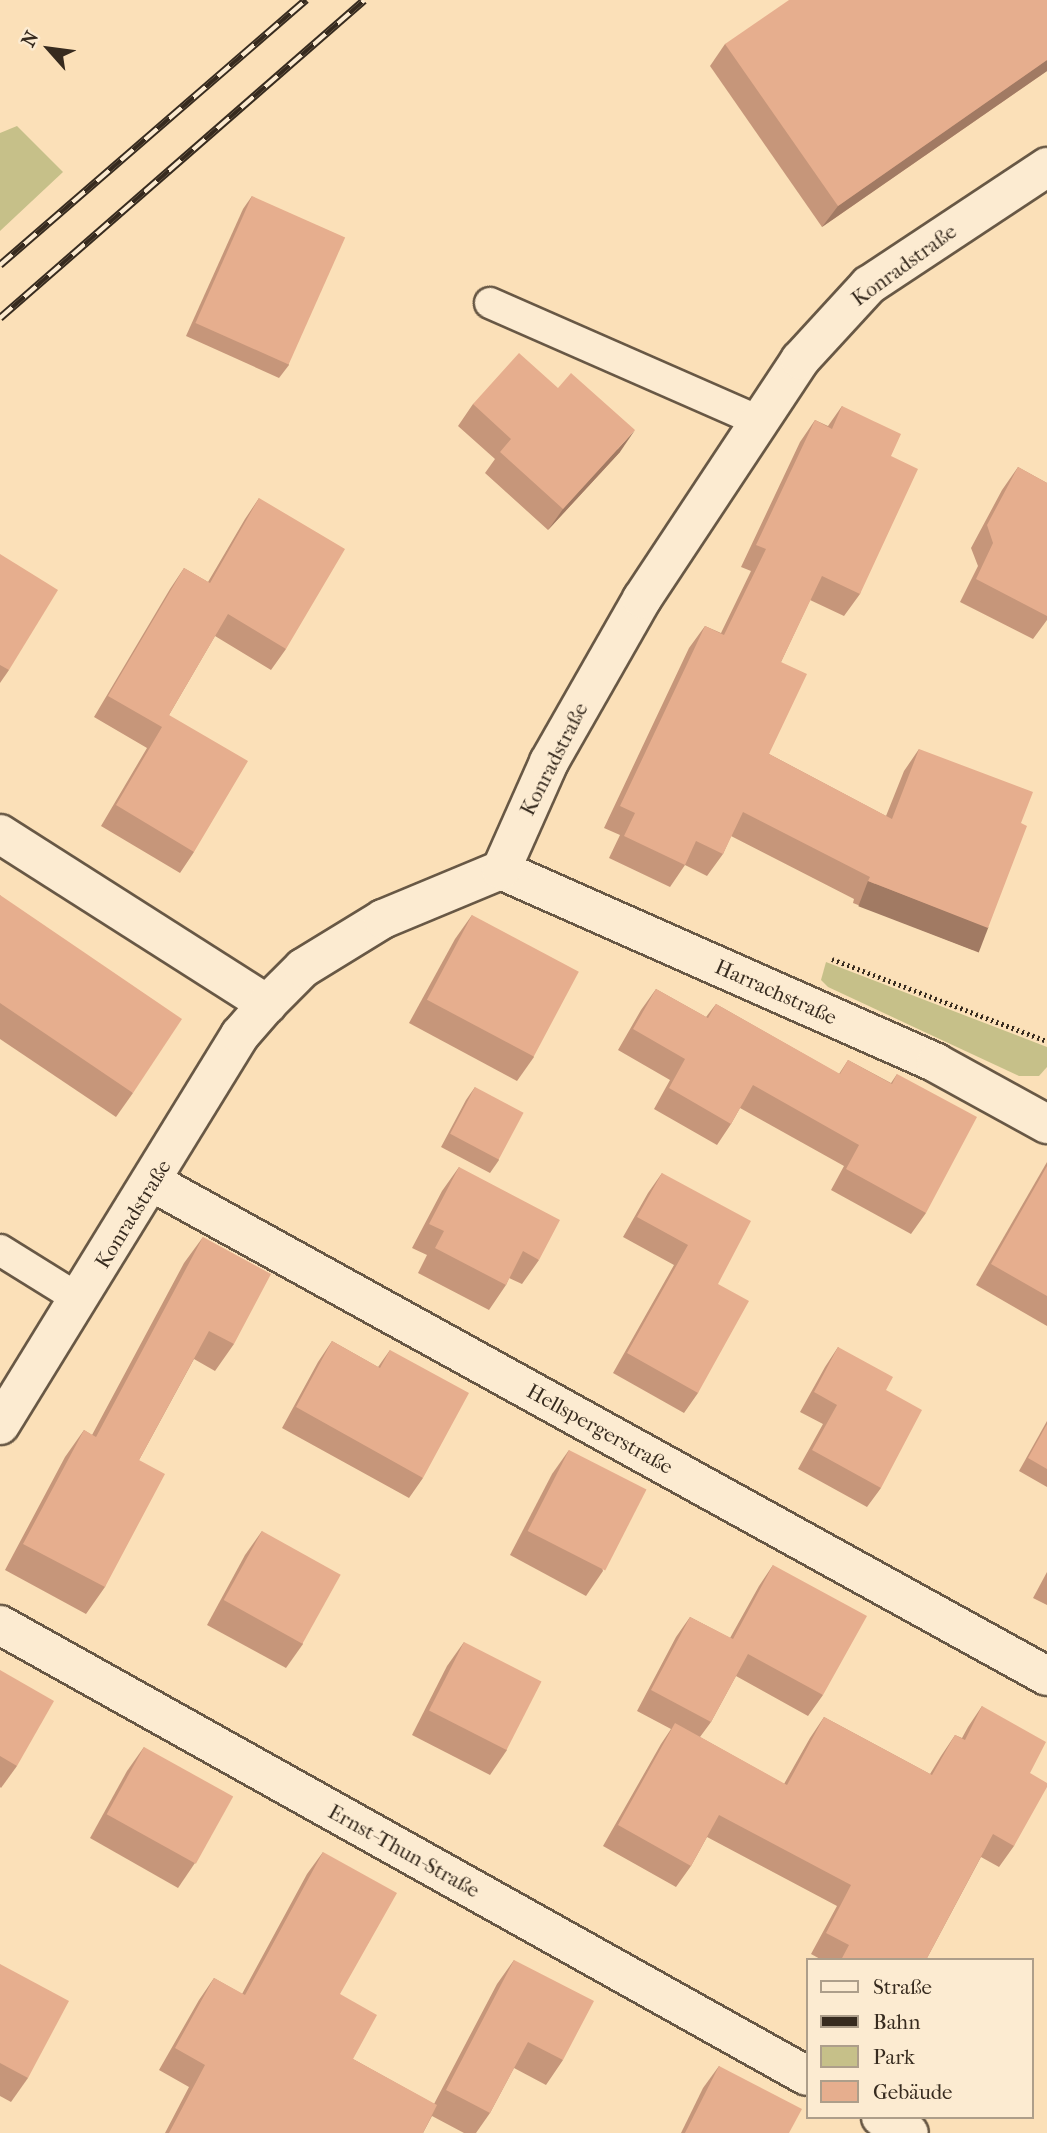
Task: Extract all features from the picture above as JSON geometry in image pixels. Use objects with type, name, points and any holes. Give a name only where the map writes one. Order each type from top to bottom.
[{"type":"street","name":"Konradstraße","points":[[0,1425],[240,1035],[267,1004],[303,968],[383,919],[501,870],[549,762],[636,610],[800,360],[869,285],[1047,167]]},
{"type":"street","points":[[0,834],[267,1004]]},
{"type":"street","name":"Harrachstraße","points":[[501,870],[936,1063],[1047,1124]]},
{"type":"street","name":"Hellspergerstraße","points":[[152,1182],[1047,1676]]},
{"type":"street","name":"Ernst-Thun-Straße","points":[[0,1625],[806,2075]]},
{"type":"street","points":[[884,2119],[909,2133]]},
{"type":"lane","points":[[491,303],[758,421]]},
{"type":"lane","points":[[0,1250],[79,1299]]},
{"type":"green space","points":[[17,126],[63,172],[0,231],[0,133]]},
{"type":"green space","points":[[826,962],[1047,1047],[1047,1067],[1039,1076],[1019,1076],[828,987],[821,980]]},
{"type":"building","points":[[789,0],[1047,0],[1047,60],[838,206],[725,44]]},
{"type":"building","points":[[252,196],[345,237],[289,364],[195,323]]},
{"type":"building","points":[[519,353],[558,388],[571,373],[635,430],[563,509],[500,452],[511,439],[473,404]]},
{"type":"building","points":[[842,406],[901,434],[891,456],[918,469],[860,594],[822,576],[781,662],[807,674],[769,754],[892,819],[919,749],[1033,792],[1021,823],[1027,826],[988,928],[868,881],[870,877],[743,812],[723,854],[696,841],[685,865],[624,836],[635,813],[620,806],[705,626],[724,635],[766,549],[756,545],[815,420],[832,429]]},
{"type":"building","points":[[1018,467],[1047,483],[1047,616],[976,579],[993,543],[987,525]]},
{"type":"building","points":[[259,498],[345,549],[286,649],[228,614],[169,715],[248,761],[194,852],[116,805],[162,727],[108,696],[184,568],[210,583]]},
{"type":"building","points":[[0,554],[58,590],[9,670],[0,665]]},
{"type":"building","points":[[0,895],[182,1019],[133,1093],[0,1003]]},
{"type":"building","points":[[472,915],[579,972],[534,1057],[427,1000]]},
{"type":"building","points":[[656,989],[708,1018],[716,1004],[840,1074],[848,1060],[892,1084],[897,1074],[977,1117],[926,1213],[846,1169],[859,1145],[753,1085],[731,1124],[669,1088],[685,1059],[633,1029]]},
{"type":"building","points":[[475,1087],[524,1113],[499,1160],[450,1134]]},
{"type":"building","points":[[1047,1166],[1047,1296],[991,1264]]},
{"type":"building","points":[[459,1167],[560,1220],[539,1260],[523,1251],[506,1285],[435,1248],[444,1231],[429,1224]]},
{"type":"building","points":[[662,1173],[751,1221],[718,1284],[749,1301],[698,1393],[627,1353],[688,1245],[637,1217]]},
{"type":"building","points":[[203,1237],[271,1274],[234,1344],[209,1331],[139,1460],[165,1474],[105,1587],[23,1544],[84,1430],[96,1437]]},
{"type":"building","points":[[332,1341],[380,1368],[390,1350],[469,1393],[423,1478],[296,1407]]},
{"type":"building","points":[[838,1347],[893,1377],[886,1390],[922,1410],[881,1488],[812,1450],[837,1405],[814,1392]]},
{"type":"building","points":[[1047,1424],[1047,1469],[1028,1458]]},
{"type":"building","points":[[569,1450],[647,1489],[605,1571],[528,1531]]},
{"type":"building","points":[[262,1531],[341,1575],[302,1644],[224,1600]]},
{"type":"building","points":[[773,1565],[867,1616],[823,1695],[748,1654],[711,1722],[651,1690],[690,1617],[733,1639]]},
{"type":"building","points":[[464,1642],[542,1681],[507,1750],[429,1711]]},
{"type":"building","points":[[0,1670],[54,1701],[17,1766],[0,1756]]},
{"type":"building","points":[[982,1706],[1046,1742],[1030,1773],[1047,1783],[1047,1787],[1014,1846],[993,1834],[927,1958],[842,1958],[849,1945],[826,1933],[851,1885],[719,1815],[691,1866],[618,1825],[675,1723],[787,1785],[824,1717],[932,1775],[955,1735],[965,1740]]},
{"type":"building","points":[[144,1747],[233,1796],[196,1864],[107,1814]]},
{"type":"building","points":[[323,1852],[397,1893],[340,1994],[377,2015],[353,2059],[437,2105],[423,2133],[169,2133],[205,2065],[175,2048],[214,1978],[245,1995]]},
{"type":"building","points":[[514,1960],[594,2001],[563,2060],[528,2042],[490,2113],[446,2090]]},
{"type":"building","points":[[0,1964],[69,2001],[28,2078],[0,2063]]},
{"type":"building","points":[[719,2066],[802,2109],[789,2133],[685,2133]]},
{"type":"railway","points":[[0,265],[306,0]]},
{"type":"railway","points":[[0,318],[364,0]]}]
